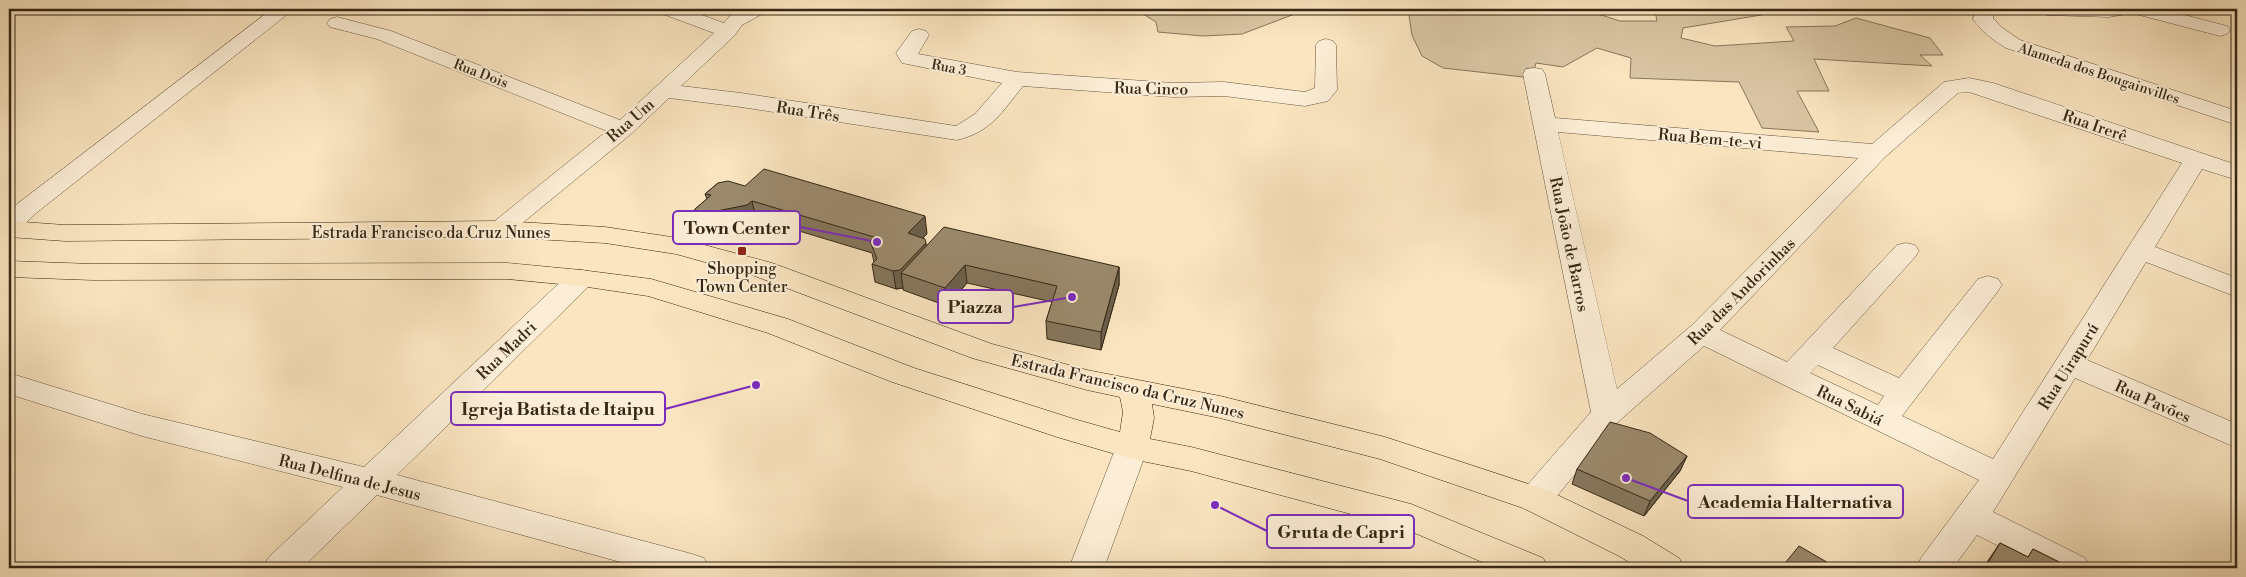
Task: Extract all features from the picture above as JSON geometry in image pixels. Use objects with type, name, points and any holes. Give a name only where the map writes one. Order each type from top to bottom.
[{"type":"main road","name":"Estrada Francisco da Cruz Nunes","points":[[9,228],[65,233],[500,229],[605,235],[678,246],[762,269],[982,351],[1087,380],[1220,407],[1385,449],[1535,499],[1630,546],[1667,568]]},
{"type":"main road","points":[[9,269],[92,272],[507,271],[581,278],[651,288],[778,326],[903,375],[1068,429],[1132,447],[1191,459],[1411,517],[1531,568]]},
{"type":"main road","points":[[1132,447],[1140,411],[1133,389]]},
{"type":"street","points":[[9,228],[34,203],[284,9]]},
{"type":"street","points":[[667,9],[728,31]]},
{"type":"street","name":"Rua Um","points":[[500,229],[623,129],[692,62],[728,31],[735,21],[757,9]]},
{"type":"street","name":"Alameda dos Bougainvilles","points":[[1991,9],[1985,10],[1983,19],[1994,31],[2013,44],[2237,118]]},
{"type":"street","points":[[2047,9],[2109,12],[2126,9]]},
{"type":"street","points":[[2139,9],[2232,33]]},
{"type":"street","name":"Rua Dois","points":[[337,23],[384,35],[623,129]]},
{"type":"street","name":"Rua 3","points":[[919,35],[907,53],[909,59],[1017,79]]},
{"type":"street","name":"Rua Cinco","points":[[1017,79],[1173,90],[1224,89],[1305,99],[1320,96],[1326,90],[1326,44]]},
{"type":"street","name":"Rua João de Barros","points":[[1534,74],[1607,414]]},
{"type":"street","name":"Rua Três","points":[[664,91],[741,100],[950,133],[968,131],[978,126],[1017,79]]},
{"type":"street","name":"Rua Irerê","points":[[1952,87],[1968,85],[1985,88],[2237,173]]},
{"type":"street","name":"Rua das Andorinhas","points":[[1535,499],[1607,414],[1701,333],[1877,152],[1952,87]]},
{"type":"street","name":"Rua Bem-te-vi","points":[[1544,124],[1877,152]]},
{"type":"street","name":"Rua Uirapurú","points":[[1933,568],[1972,517],[1999,476],[2196,160]]},
{"type":"street","points":[[1906,251],[1806,360],[1896,402],[1988,285]]},
{"type":"street","points":[[2140,251],[2237,288]]},
{"type":"street","name":"Rua Madri","points":[[280,568],[581,278]]},
{"type":"street","name":"Rua Sabiá","points":[[1701,333],[1999,476]]},
{"type":"street","name":"Rua Pavões","points":[[2070,364],[2237,437]]},
{"type":"street","name":"Rua Delfina de Jesus","points":[[9,383],[66,404],[128,422],[370,481],[692,568]]},
{"type":"street","points":[[1086,568],[1132,447]]},
{"type":"street","points":[[1972,517],[2073,568]]},
{"type":"shaded area","points":[[1135,9],[1348,9],[1300,12],[1242,34],[1203,36],[1158,32],[1156,22]]},
{"type":"shaded area","points":[[1408,9],[1570,9],[1595,13],[1620,21],[1657,21],[1655,11],[1776,9],[1778,10],[1761,15],[1683,28],[1681,38],[1715,46],[1794,41],[1786,27],[1835,26],[1856,18],[1930,38],[1943,55],[1920,55],[1932,66],[1814,59],[1829,91],[1797,91],[1819,132],[1762,128],[1739,82],[1630,78],[1631,58],[1597,48],[1563,67],[1536,63],[1532,78],[1443,68],[1422,56],[1412,35]]},
{"type":"building","points":[[764,169],[925,216],[908,233],[925,239],[926,243],[900,270],[893,271],[872,264],[877,259],[870,241],[874,237],[752,201],[747,205],[717,211],[712,214],[694,210],[711,195],[705,194],[718,183],[728,181],[745,186]]},
{"type":"building","points":[[944,227],[1119,267],[1101,332],[1046,321],[1057,286],[965,265],[945,288],[901,273]]},
{"type":"building","points":[[1610,422],[1650,433],[1687,456],[1650,501],[1577,469]]},
{"type":"building","points":[[2000,543],[2028,557],[2033,549],[2071,568],[1985,568]]},
{"type":"building","points":[[1799,546],[1837,568],[1781,568]]},
{"type":"place","name":"Town Center","points":[[877,242]]},
{"type":"place","name":"Shopping Town Center","points":[[742,251]]},
{"type":"place","name":"Piazza","points":[[1072,297]]},
{"type":"place","name":"Igreja Batista de Itaipu","points":[[756,385]]},
{"type":"place","name":"Academia Halternativa","points":[[1626,478]]},
{"type":"place","name":"Gruta de Capri","points":[[1215,505]]}]
